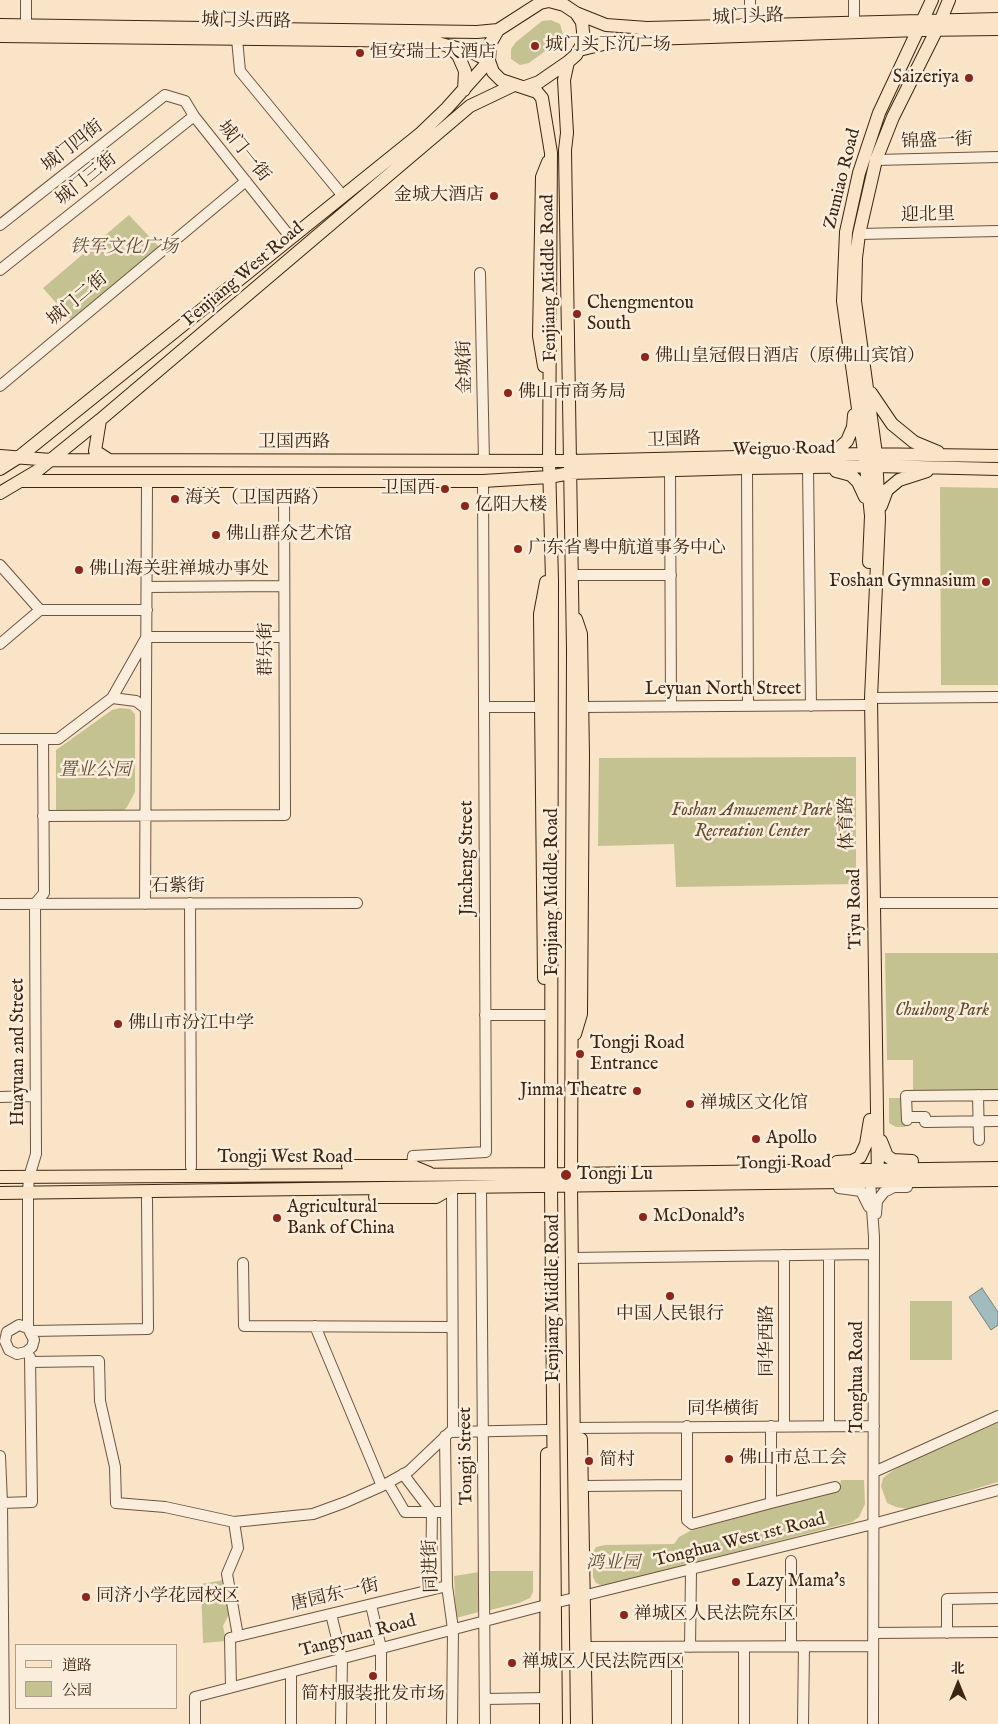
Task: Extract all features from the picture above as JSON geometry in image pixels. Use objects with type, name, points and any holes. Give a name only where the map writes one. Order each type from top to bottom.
[{"type":"main road","points":[[522,13],[534,0]]},
{"type":"main road","points":[[571,0],[584,31],[584,40],[579,50],[568,62],[539,82],[518,86],[501,80],[493,72],[488,61],[490,44],[498,30],[540,2],[549,1],[564,5],[576,13]]},
{"type":"main road","name":"Zumiao Road","points":[[871,460],[855,398],[843,301],[848,219],[859,174],[879,113],[932,0]]},
{"type":"main road","name":"Zumiao Road","points":[[871,460],[866,385],[855,300],[859,234],[876,160],[893,117],[949,0]]},
{"type":"main road","name":"城门头路","points":[[576,13],[606,25],[639,28],[854,21],[921,24]]},
{"type":"main road","points":[[921,24],[998,19]]},
{"type":"main road","name":"城门头路","points":[[579,50],[620,40],[921,24]]},
{"type":"main road","points":[[939,24],[998,29]]},
{"type":"main road","name":"城门头西路","points":[[0,25],[477,32],[498,30]]},
{"type":"main road","name":"城门头西路","points":[[0,36],[430,41],[472,52],[488,61]]},
{"type":"main road","points":[[448,46],[458,55],[465,70],[464,90]]},
{"type":"main road","name":"Fenjiang West Road","points":[[1,463],[18,457],[420,134],[464,90],[488,61]]},
{"type":"main road","name":"Fenjiang Middle Road","points":[[568,62],[564,80],[567,133],[573,173],[574,239],[573,295],[568,348],[572,575],[572,1300],[577,1428],[580,1598],[577,1724]]},
{"type":"main road","name":"Fenjiang West Road","points":[[0,493],[51,460],[100,420],[470,106],[518,86]]},
{"type":"main road","name":"Fenjiang Middle Road","points":[[518,86],[537,92],[542,98],[551,153],[549,461],[551,554],[551,1180],[553,1301],[551,1604],[556,1724]]},
{"type":"main road","points":[[866,385],[874,401],[892,424],[914,442],[945,461],[998,469]]},
{"type":"main road","points":[[810,463],[838,449],[847,441],[852,427],[855,398]]},
{"type":"main road","points":[[100,420],[95,451],[109,460]]},
{"type":"main road","points":[[876,520],[887,490],[899,480],[945,461],[998,456]]},
{"type":"main road","name":"卫国西路","points":[[18,457],[51,460],[549,461],[570,467]]},
{"type":"main road","points":[[871,460],[876,520]]},
{"type":"main road","name":"Weiguo Road","points":[[570,467],[670,470],[747,468],[871,460],[945,461]]},
{"type":"main road","points":[[1,463],[20,481],[147,482],[483,481],[550,477],[570,467]]},
{"type":"main road","points":[[810,463],[851,475],[863,490],[876,520]]},
{"type":"main road","name":"卫国路","points":[[570,467],[810,463]]},
{"type":"main road","points":[[0,502],[14,491],[38,481]]},
{"type":"main road","name":"Tiyu Road","points":[[874,1175],[874,903],[868,702],[876,520]]},
{"type":"main road","points":[[551,554],[540,614],[544,1029],[552,1050]]},
{"type":"main road","points":[[571,1049],[581,1014],[582,707],[581,634],[572,603]]},
{"type":"main road","name":"体育路","points":[[868,702],[873,1120]]},
{"type":"main road","points":[[873,1120],[886,1156],[893,1160],[998,1160]]},
{"type":"main road","points":[[645,1173],[659,1164],[852,1161],[860,1157],[873,1120]]},
{"type":"main road","points":[[906,1169],[917,1161]]},
{"type":"main road","points":[[608,1184],[615,1192],[822,1188],[839,1175],[822,1162]]},
{"type":"main road","points":[[0,1169],[30,1173],[191,1168],[412,1166],[434,1175]]},
{"type":"main road","points":[[244,1175],[270,1167],[291,1175]]},
{"type":"main road","name":"Tongji Road","points":[[874,1175],[906,1169],[998,1168]]},
{"type":"main road","name":"Tongji West Road","points":[[0,1177],[30,1173],[434,1175],[571,1180]]},
{"type":"main road","name":"Tongji Road","points":[[571,1180],[645,1173],[874,1175],[998,1180]]},
{"type":"main road","name":"Tongji Road","points":[[571,1180],[608,1184],[839,1175]]},
{"type":"main road","name":"Tongji West Road","points":[[0,1193],[28,1196],[481,1188],[551,1180]]},
{"type":"main road","points":[[0,1200],[28,1196],[147,1199],[436,1197],[452,1188]]},
{"type":"main road","points":[[546,1724],[551,1604],[547,1350],[553,1301]]},
{"type":"main road","points":[[577,1428],[584,1486],[580,1598],[586,1647],[586,1724]]},
{"type":"street","points":[[26,0],[26,26]]},
{"type":"street","points":[[750,0],[750,25]]},
{"type":"street","points":[[854,0],[854,21]]},
{"type":"street","points":[[237,39],[240,71],[344,196]]},
{"type":"street","name":"城门一街","points":[[165,95],[185,101],[194,116],[291,238]]},
{"type":"street","name":"城门四街","points":[[0,225],[165,95]]},
{"type":"street","name":"城门三街","points":[[0,270],[194,116]]},
{"type":"street","name":"锦盛一街","points":[[876,160],[998,157]]},
{"type":"street","name":"城门二街","points":[[0,386],[246,181]]},
{"type":"street","name":"迎北里","points":[[859,234],[998,231]]},
{"type":"street","name":"金城街","points":[[480,273],[484,461]]},
{"type":"street","points":[[810,463],[811,706]]},
{"type":"street","points":[[747,468],[748,706]]},
{"type":"street","points":[[670,470],[672,706]]},
{"type":"street","name":"Jincheng Street","points":[[412,1166],[413,1156],[486,1152],[483,481]]},
{"type":"street","points":[[145,904],[147,482]]},
{"type":"street","name":"群乐街","points":[[145,816],[285,815],[284,482]]},
{"type":"street","points":[[0,565],[40,610]]},
{"type":"street","points":[[572,575],[670,575]]},
{"type":"street","points":[[147,587],[283,586]]},
{"type":"street","points":[[0,644],[40,610],[146,610]]},
{"type":"street","points":[[146,637],[283,637]]},
{"type":"street","points":[[0,739],[58,739],[112,698],[146,637]]},
{"type":"street","points":[[126,672],[141,674],[146,678]]},
{"type":"street","name":"Leyuan North Street","points":[[582,707],[811,706],[998,697]]},
{"type":"street","points":[[112,698],[136,702],[145,708]]},
{"type":"street","points":[[484,707],[541,707]]},
{"type":"street","points":[[35,904],[44,893],[43,739]]},
{"type":"street","points":[[43,816],[145,816]]},
{"type":"street","points":[[190,903],[191,1168]]},
{"type":"street","name":"石紫街","points":[[0,904],[357,903]]},
{"type":"street","points":[[874,903],[998,903]]},
{"type":"street","name":"Huayuan 2nd Street","points":[[30,1330],[28,1196],[30,1173],[36,1154],[35,904]]},
{"type":"street","points":[[485,1015],[544,1015]]},
{"type":"street","points":[[978,1095],[979,1140]]},
{"type":"street","points":[[998,1095],[906,1096],[907,1118],[924,1117],[924,1122],[998,1121]]},
{"type":"street","points":[[0,1097],[35,1096]]},
{"type":"street","name":"Tiyu Road","points":[[874,1175],[874,1201]]},
{"type":"street","points":[[874,1201],[884,1192],[894,1188],[915,1187]]},
{"type":"street","name":"同进街","points":[[452,1188],[451,1327],[446,1512],[448,1586],[452,1629],[452,1724]]},
{"type":"street","name":"Tongji Street","points":[[481,1188],[485,1724]]},
{"type":"street","points":[[822,1188],[849,1188],[860,1191],[868,1202],[874,1237]]},
{"type":"street","points":[[30,1350],[17,1354],[4,1352],[7,1332],[19,1325],[30,1330],[148,1329],[147,1199]]},
{"type":"street","name":"Tonghua Road","points":[[873,1724],[874,1201]]},
{"type":"street","points":[[572,1258],[874,1254]]},
{"type":"street","points":[[828,1255],[830,1426]]},
{"type":"street","name":"同华西路","points":[[784,1256],[784,1426]]},
{"type":"street","points":[[243,1263],[244,1326],[451,1327]]},
{"type":"street","points":[[315,1326],[385,1485],[405,1512],[446,1512]]},
{"type":"street","points":[[2,1503],[32,1502],[30,1350],[34,1340],[30,1330]]},
{"type":"street","points":[[30,1362],[99,1361],[100,1401],[115,1467],[116,1503],[165,1507],[234,1522],[313,1514],[385,1485],[403,1474],[449,1434],[547,1430]]},
{"type":"street","points":[[874,1472],[998,1416]]},
{"type":"street","points":[[686,1426],[686,1520],[692,1524],[835,1486]]},
{"type":"street","points":[[771,1426],[771,1503]]},
{"type":"street","name":"同华横街","points":[[577,1428],[874,1426]]},
{"type":"street","points":[[0,1456],[4,1724]]},
{"type":"street","points":[[403,1474],[432,1512],[431,1590]]},
{"type":"street","points":[[584,1486],[686,1485]]},
{"type":"street","name":"Tonghua West 1st Road","points":[[551,1604],[691,1571],[998,1490]]},
{"type":"street","points":[[231,1687],[234,1637],[227,1574],[238,1548],[234,1522]]},
{"type":"street","points":[[791,1561],[791,1646]]},
{"type":"street","points":[[690,1647],[691,1571]]},
{"type":"street","name":"唐园东一街","points":[[234,1637],[448,1586]]},
{"type":"street","points":[[947,1633],[947,1599],[998,1598]]},
{"type":"street","points":[[372,1604],[381,1648],[381,1724]]},
{"type":"street","name":"Tangyuan Road","points":[[195,1724],[195,1696],[551,1604]]},
{"type":"street","points":[[332,1614],[342,1658],[341,1724]]},
{"type":"street","points":[[873,1633],[998,1632]]},
{"type":"street","points":[[804,1646],[804,1724]]},
{"type":"street","points":[[586,1647],[873,1646]]},
{"type":"street","points":[[677,1647],[677,1724]]},
{"type":"street","points":[[744,1647],[744,1724]]},
{"type":"street","points":[[291,1724],[292,1672]]},
{"type":"street","points":[[485,1699],[546,1698]]},
{"type":"green space","points":[[551,20],[560,24],[563,34],[559,41],[529,63],[520,65],[511,59],[511,49],[516,42],[542,21]]},
{"type":"green space","name":"铁军文化广场","points":[[129,215],[160,248],[71,320],[43,288]]},
{"type":"green space","points":[[940,487],[998,488],[998,685],[941,685]]},
{"type":"green space","name":"置业公园","points":[[120,708],[130,709],[135,714],[135,792],[127,807],[122,812],[56,813],[56,750],[112,710]]},
{"type":"green space","name":"Foshan Amusement Park Recreation Center","points":[[856,757],[856,884],[676,887],[674,844],[598,846],[599,758]]},
{"type":"green space","name":"Chuihong Park","points":[[885,953],[998,953],[998,1091],[913,1091],[913,1060],[887,1060]]},
{"type":"green space","points":[[889,1098],[905,1098],[905,1127],[896,1127],[889,1123]]},
{"type":"green space","points":[[910,1301],[952,1301],[952,1360],[910,1360]]},
{"type":"green space","points":[[998,1419],[998,1482],[908,1509],[887,1503],[881,1486],[883,1478],[888,1474],[905,1463]]},
{"type":"green space","name":"鸿业园","points":[[841,1480],[864,1480],[865,1504],[859,1517],[852,1522],[603,1586],[596,1583],[593,1577],[593,1552],[596,1547],[605,1545],[674,1544],[679,1537],[690,1531],[839,1489]]},
{"type":"green space","points":[[490,1571],[533,1571],[533,1592],[530,1598],[519,1603],[490,1610]]},
{"type":"green space","points":[[479,1572],[479,1612],[456,1618],[454,1576]]},
{"type":"green space","points":[[224,1580],[229,1614],[223,1626],[226,1641],[203,1643],[201,1584]]},
{"type":"water","points":[[982,1288],[998,1312],[998,1325],[991,1330],[969,1297]]},
{"type":"place","name":"城门头下沉广场","points":[[535,46]]},
{"type":"place","name":"恒安瑞士大酒店","points":[[360,53]]},
{"type":"place","name":"Saizeriya","points":[[969,78]]},
{"type":"place","name":"金城大酒店","points":[[494,196]]},
{"type":"place","name":"Chengmentou South","points":[[577,314]]},
{"type":"place","name":"佛山皇冠假日酒店（原佛山宾馆）","points":[[645,357]]},
{"type":"place","name":"佛山市商务局","points":[[508,393]]},
{"type":"place","name":"卫国西","points":[[445,489]]},
{"type":"place","name":"海关（卫国西路）","points":[[175,499]]},
{"type":"place","name":"亿阳大楼","points":[[465,506]]},
{"type":"place","name":"佛山群众艺术馆","points":[[216,535]]},
{"type":"place","name":"广东省粤中航道事务中心","points":[[518,549]]},
{"type":"place","name":"佛山海关驻禅城办事处","points":[[79,570]]},
{"type":"place","name":"Foshan Gymnasium","points":[[986,582]]},
{"type":"place","name":"佛山市汾江中学","points":[[118,1024]]},
{"type":"place","name":"Tongji Road Entrance","points":[[580,1054]]},
{"type":"place","name":"Jinma Theatre","points":[[637,1091]]},
{"type":"place","name":"禅城区文化馆","points":[[690,1104]]},
{"type":"place","name":"Apollo","points":[[756,1139]]},
{"type":"place","name":"Tongji Lu","points":[[566,1175]]},
{"type":"place","name":"McDonald's","points":[[643,1217]]},
{"type":"place","name":"Agricultural Bank of China","points":[[277,1218]]},
{"type":"place","name":"中国人民银行","points":[[670,1296]]},
{"type":"place","name":"佛山市总工会","points":[[729,1459]]},
{"type":"place","name":"简村","points":[[589,1461]]},
{"type":"place","name":"Lazy Mama's","points":[[736,1582]]},
{"type":"place","name":"同济小学花园校区","points":[[86,1597]]},
{"type":"place","name":"禅城区人民法院东区","points":[[624,1615]]},
{"type":"place","name":"禅城区人民法院西区","points":[[512,1663]]},
{"type":"place","name":"简村服装批发市场","points":[[373,1676]]}]
